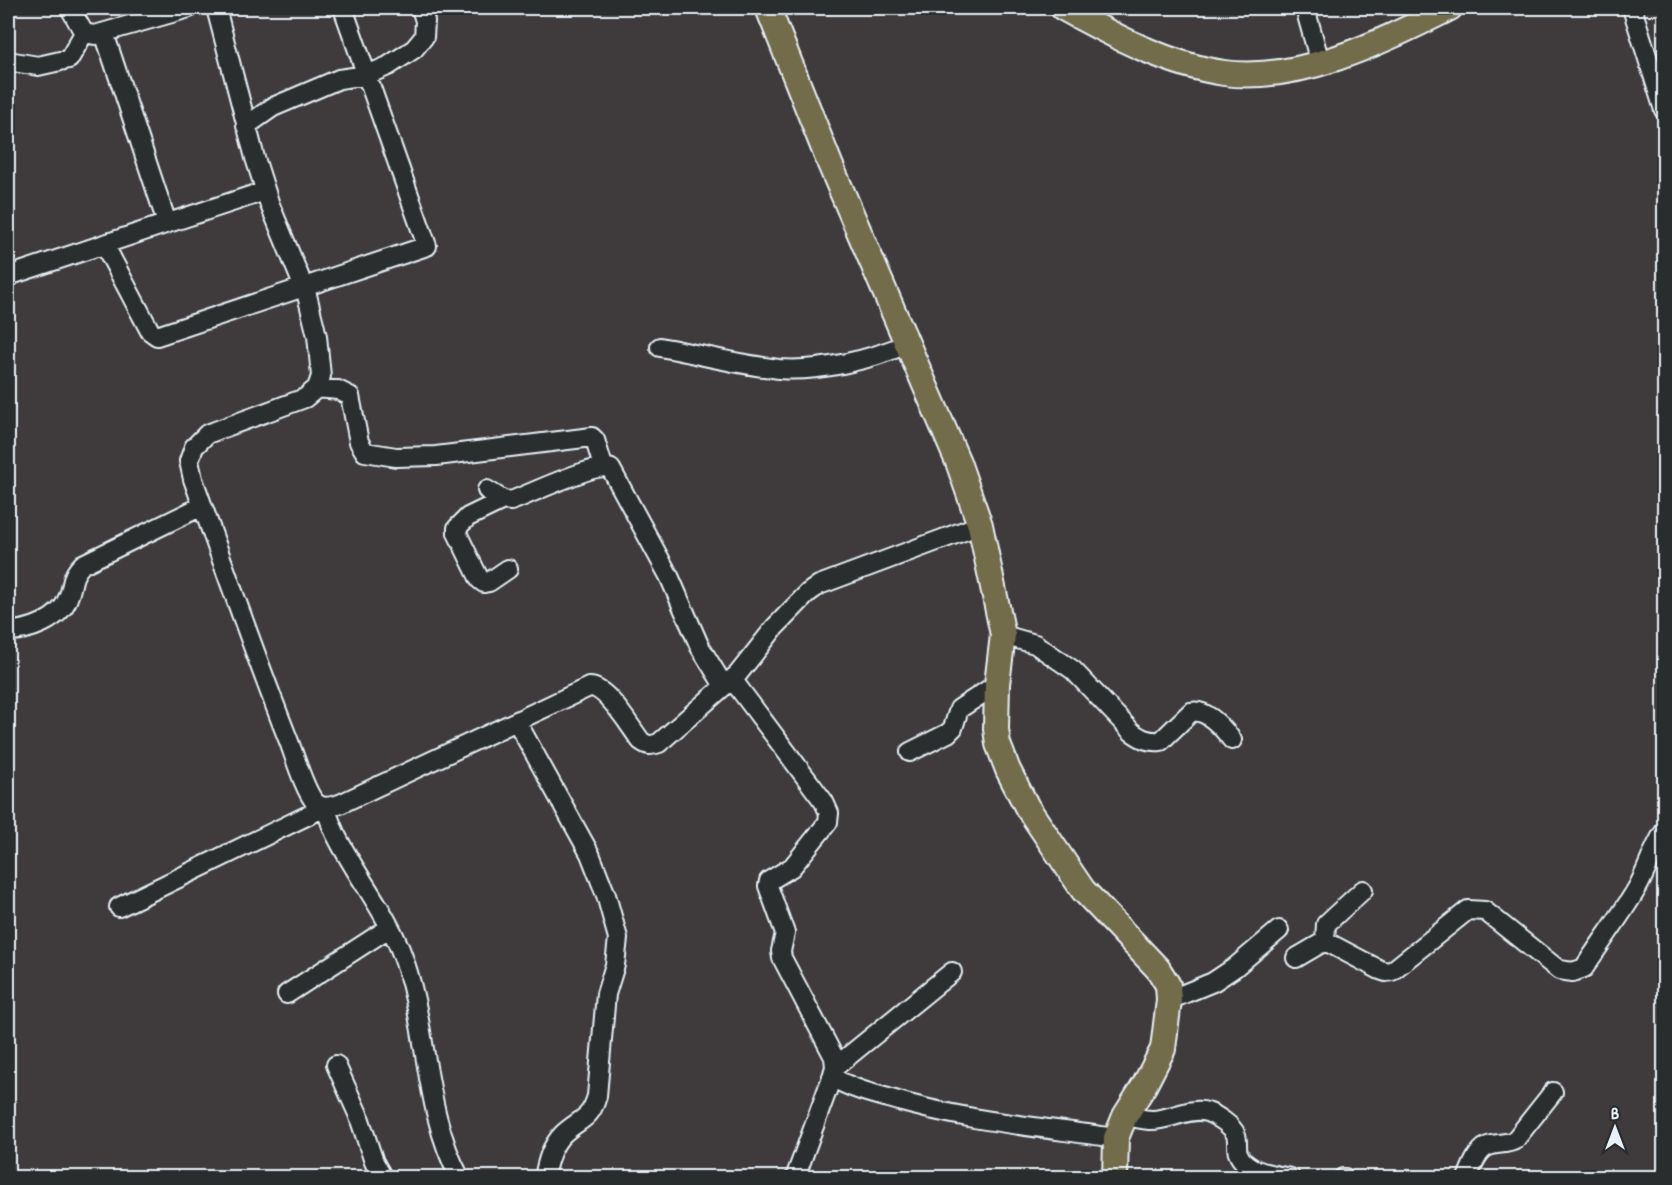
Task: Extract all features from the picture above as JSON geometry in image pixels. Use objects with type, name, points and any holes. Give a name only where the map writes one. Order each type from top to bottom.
[{"type":"main road","points":[[768,8],[830,164],[958,462],[980,525],[1003,635],[997,684],[996,729],[998,744],[1008,770],[1027,807],[1083,890],[1158,969],[1168,985],[1169,1000],[1163,1049],[1125,1116],[1116,1138],[1115,1178]]},
{"type":"main road","points":[[1064,8],[1090,15],[1160,54],[1197,67],[1226,73],[1290,71],[1320,63],[1388,38],[1450,8]]},
{"type":"street","points":[[70,8],[84,33]]},
{"type":"street","points":[[84,33],[95,35],[104,33],[189,8]]},
{"type":"street","points":[[216,8],[265,191],[304,288],[317,336],[321,376],[317,388],[305,398],[207,434],[194,447],[189,460],[202,506],[308,790],[313,801],[325,807],[337,837],[399,947],[416,997],[434,1101],[452,1163],[460,1178]]},
{"type":"street","points":[[104,244],[150,331],[157,336],[427,246],[344,8]]},
{"type":"street","points":[[246,126],[273,107],[339,79],[367,75],[388,66],[414,49],[424,37],[425,21],[421,8]]},
{"type":"street","points":[[1305,8],[1320,63]]},
{"type":"street","points":[[1632,8],[1665,110]]},
{"type":"street","points":[[8,61],[38,66],[69,59],[84,33]]},
{"type":"street","points":[[104,33],[167,223]]},
{"type":"street","points":[[8,276],[265,191]]},
{"type":"street","points":[[660,347],[743,364],[781,369],[811,368],[848,362],[891,351],[906,344]]},
{"type":"street","points":[[317,388],[338,390],[350,396],[358,441],[365,452],[396,457],[436,456],[592,436],[603,466]]},
{"type":"street","points":[[487,490],[503,500],[511,501],[608,466],[669,576],[700,647],[824,802],[829,813],[828,822],[792,867],[769,882],[768,886],[785,933],[781,951],[782,958],[834,1057],[834,1072],[795,1178]]},
{"type":"street","points":[[503,500],[468,517],[457,528],[457,533],[480,580],[484,583],[508,569]]},
{"type":"street","points":[[8,631],[39,625],[60,611],[69,598],[75,572],[83,564],[202,506]]},
{"type":"street","points":[[119,907],[325,807],[340,804],[517,722],[578,691],[594,687],[607,696],[640,741],[647,746],[653,746],[728,682],[764,643],[775,627],[808,593],[819,585],[980,525]]},
{"type":"street","points":[[1003,635],[1035,644],[1073,670],[1132,732],[1142,739],[1161,741],[1194,711],[1205,714],[1232,740]]},
{"type":"street","points":[[910,752],[948,733],[953,728],[959,709],[997,684]]},
{"type":"street","points":[[517,722],[591,854],[618,938],[615,965],[606,994],[594,1108],[589,1116],[562,1135],[553,1147],[544,1178]]},
{"type":"street","points":[[1325,941],[1380,970],[1392,971],[1468,910],[1474,909],[1485,911],[1559,970],[1578,972],[1584,968],[1636,889],[1665,832]]},
{"type":"street","points":[[1325,941],[1326,924],[1363,890]]},
{"type":"street","points":[[287,994],[389,928]]},
{"type":"street","points":[[1169,1000],[1213,982],[1234,968],[1280,930]]},
{"type":"street","points":[[1296,958],[1325,941]]},
{"type":"street","points":[[834,1072],[952,972]]},
{"type":"street","points":[[336,1065],[358,1114],[374,1162],[383,1178]]},
{"type":"street","points":[[834,1072],[842,1083],[889,1099],[961,1116],[1014,1126],[1116,1138]]},
{"type":"street","points":[[1467,1178],[1480,1151],[1488,1145],[1509,1143],[1515,1140],[1553,1092]]},
{"type":"street","points":[[1125,1116],[1152,1120],[1206,1112],[1233,1129],[1237,1138],[1238,1153],[1251,1167],[1290,1178]]}]
